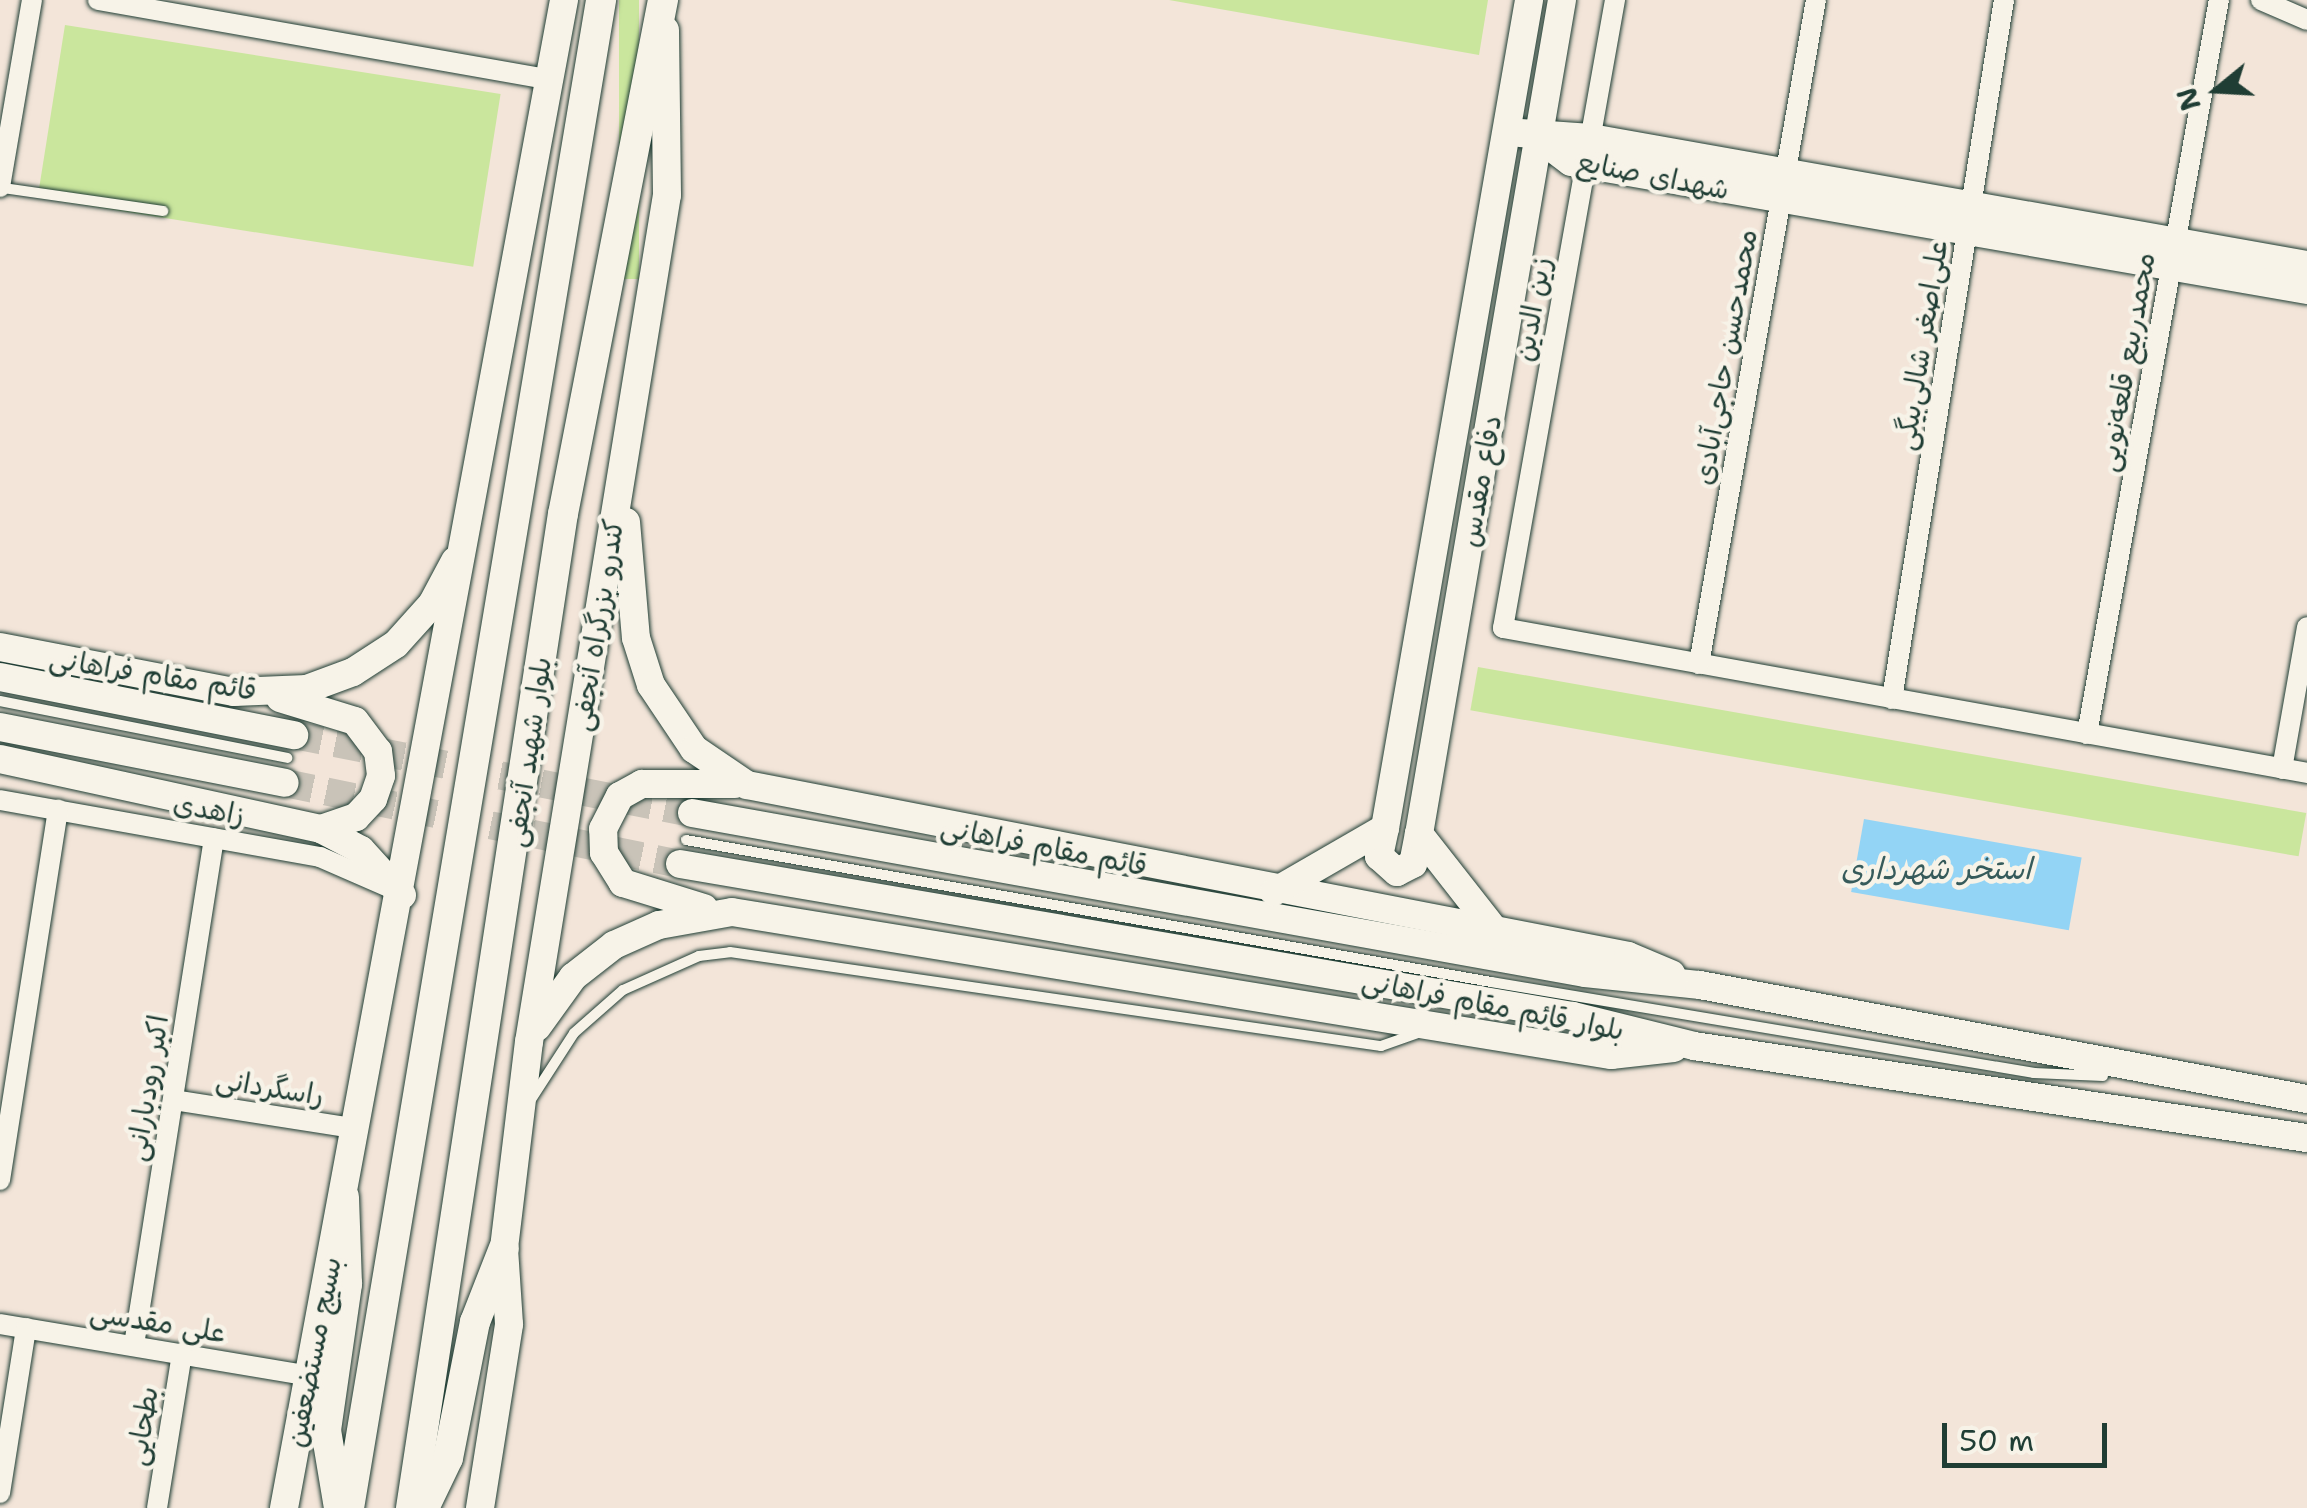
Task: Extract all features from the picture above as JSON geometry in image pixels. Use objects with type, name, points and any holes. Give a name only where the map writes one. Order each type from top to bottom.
[{"type":"main road","name":"بلوار شهید آنجفی","points":[[349,1508],[600,0]]},
{"type":"main road","name":"بلوار شهید آنجفی","points":[[412,1508],[563,514],[664,0]]},
{"type":"main road","points":[[339,1508],[326,1430],[347,1284],[344,1198]]},
{"type":"main road","points":[[424,1508],[448,1458],[476,1322],[504,1248]]},
{"type":"street","points":[[2,187],[32,0]]},
{"type":"street","points":[[98,0],[550,80]]},
{"type":"street","points":[[344,1198],[564,0]]},
{"type":"street","name":"کندرو بزرگراه آنجفی","points":[[504,1248],[529,1042],[668,196],[664,0]]},
{"type":"street","name":"دفاع مقدس","points":[[1385,828],[1529,0]]},
{"type":"street","name":"دفاع مقدس","points":[[1420,834],[1562,0]]},
{"type":"street","name":"زین الدین","points":[[1614,0],[1503,628],[1699,664]]},
{"type":"street","name":"محمدحسن حاجی‌آبادی","points":[[1699,664],[1816,0]]},
{"type":"street","name":"علی‌اصغر شالی‌بیگی","points":[[1892,699],[2004,0]]},
{"type":"street","name":"محمدربیع قلعه‌نویی","points":[[2086,734],[2219,0]]},
{"type":"street","points":[[2261,0],[2307,19]]},
{"type":"street","name":"شهدای صنایع","points":[[1508,130],[1589,152],[2173,254],[2307,265]]},
{"type":"street","name":"شهدای صنایع","points":[[2173,254],[2307,290]]},
{"type":"street","name":"قائم مقام فراهانی","points":[[624,462],[632,612],[651,686],[694,750],[747,785],[1498,936],[1628,956],[1700,986]]},
{"type":"street","name":"قائم مقام فراهانی","points":[[0,647],[258,694],[330,682],[396,644],[432,604],[470,528]]},
{"type":"street","points":[[2282,769],[2307,627]]},
{"type":"street","points":[[1699,664],[2307,773]]},
{"type":"street","points":[[0,677],[288,759]]},
{"type":"street","points":[[258,694],[344,715],[372,739],[380,776],[372,799],[356,817],[322,829]]},
{"type":"street","points":[[0,727],[288,759]]},
{"type":"street","points":[[0,759],[322,829],[361,850],[402,895]]},
{"type":"street","points":[[747,785],[642,784],[620,796],[603,829],[604,853],[623,883],[667,901],[1612,1054],[1694,1046]]},
{"type":"street","name":"زاهدی","points":[[0,800],[320,857],[402,895]]},
{"type":"street","points":[[0,1180],[58,810]]},
{"type":"street","points":[[1385,828],[1379,856],[1396,872],[1412,864],[1420,834]]},
{"type":"street","points":[[1274,892],[1385,828]]},
{"type":"street","points":[[1420,834],[1498,936]]},
{"type":"street","name":"اکبر رودبارانی","points":[[134,1345],[214,838]]},
{"type":"street","name":"بلوار قائم مقام فراهانی","points":[[686,839],[1585,973],[1700,986],[2307,1099]]},
{"type":"street","name":"بلوار قائم مقام فراهانی","points":[[686,839],[1554,1012],[1694,1046],[2307,1138]]},
{"type":"street","points":[[529,1042],[556,997],[614,945],[659,924],[732,912]]},
{"type":"street","name":"راسگردانی","points":[[173,1100],[358,1129]]},
{"type":"street","name":"بسیج مستضعفین","points":[[284,1508],[306,1375],[344,1198]]},
{"type":"street","points":[[480,1508],[509,1324],[504,1248]]},
{"type":"street","name":"علی مقدسی","points":[[0,1324],[306,1375]]},
{"type":"street","points":[[0,1493],[8,1388],[26,1328]]},
{"type":"street","name":"بطحایی","points":[[157,1508],[182,1353]]},
{"type":"lane","points":[[2,187],[163,211]]},
{"type":"lane","points":[[0,701],[288,759]]},
{"type":"lane","points":[[686,839],[1607,1002],[2034,1072],[2102,1076]]},
{"type":"lane","points":[[520,1120],[557,1054],[600,1008],[649,975],[730,952],[1380,1046],[1439,1026]]},
{"type":"green space","points":[[619,0],[639,0],[639,279],[619,279]]},
{"type":"green space","points":[[1169,0],[1488,0],[1479,55]]},
{"type":"green space","points":[[65,25],[501,94],[473,267],[38,198]]},
{"type":"green space","points":[[1478,667],[2306,813],[2299,856],[1470,710]]},
{"type":"water","name":"استخر شهرداری","points":[[1864,819],[2082,857],[2069,930],[1851,892]]},
{"type":"tunnel","points":[[294,735],[692,813]]},
{"type":"tunnel","points":[[285,783],[680,864]]}]
